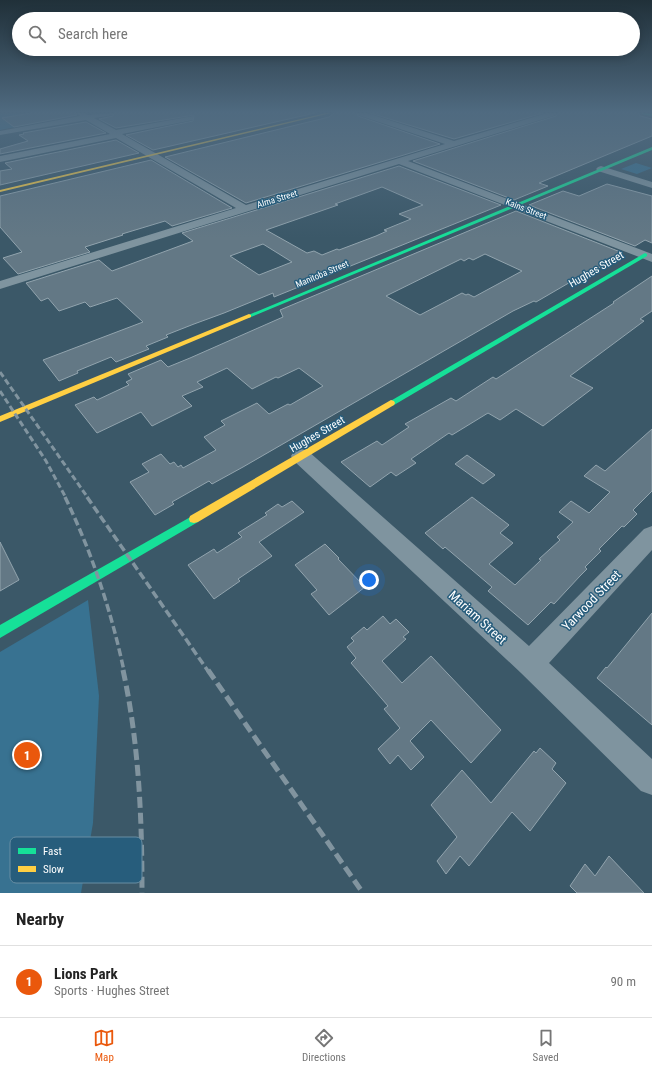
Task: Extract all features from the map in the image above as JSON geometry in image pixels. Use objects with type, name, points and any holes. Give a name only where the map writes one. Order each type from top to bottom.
[{"type":"street","points":[[0,159],[20,155]]},
{"type":"street","points":[[0,191],[152,155],[244,209]]},
{"type":"street","name":"Alma Street","points":[[0,285],[419,155]]},
{"type":"street","name":"Manitoba Street","points":[[0,419],[636,155]]},
{"type":"street","name":"Kains Street","points":[[399,161],[648,256]]},
{"type":"street","points":[[601,169],[652,185]]},
{"type":"street","name":"Hughes Street","points":[[0,632],[648,256]]},
{"type":"street","name":"Mariam Street","points":[[302,456],[530,664],[652,780]]},
{"type":"street","name":"Yarwood Street","points":[[530,664],[652,536]]},
{"type":"shaded area","points":[[636,163],[652,168],[637,174],[621,169]]},
{"type":"shaded area","points":[[88,600],[99,696],[93,823],[91,837],[10,837],[10,883],[83,883],[81,893],[0,893],[0,652]]},
{"type":"building","points":[[45,155],[132,155],[0,185],[0,171],[12,169],[5,163]]},
{"type":"building","points":[[175,155],[405,155],[246,203],[165,157]]},
{"type":"building","points":[[433,155],[607,155],[539,183],[548,186],[514,200],[413,161]]},
{"type":"building","points":[[151,160],[232,208],[172,226],[165,221],[122,234],[123,235],[85,247],[90,252],[18,274],[3,258],[22,252],[0,227],[0,196]]},
{"type":"building","points":[[399,166],[501,205],[274,297],[273,293],[166,335],[168,337],[146,346],[149,349],[116,362],[111,357],[77,371],[78,373],[59,381],[43,360],[143,322],[117,298],[90,307],[85,302],[59,311],[48,298],[41,301],[26,283],[99,260],[112,271],[193,241],[182,233]],"holes":[[[382,187],[423,205],[399,214],[411,219],[384,230],[387,231],[322,255],[314,251],[307,253],[266,230],[338,205],[335,204]],[[263,244],[292,262],[259,275],[230,256]]]},
{"type":"building","points":[[607,184],[652,196],[652,243],[645,240],[635,246],[529,205],[563,191],[579,196]]},
{"type":"building","points":[[516,211],[623,253],[582,278],[579,277],[536,302],[534,301],[513,311],[243,467],[212,484],[209,481],[172,502],[174,504],[155,515],[130,482],[149,472],[142,464],[161,454],[170,464],[174,462],[178,467],[181,465],[183,468],[216,450],[204,437],[225,425],[221,421],[257,403],[269,414],[288,404],[290,405],[323,386],[299,368],[252,389],[227,368],[197,382],[203,387],[182,396],[192,406],[152,426],[141,412],[97,433],[75,405],[94,397],[97,400],[129,385],[126,382],[132,379],[128,374],[161,360],[168,367],[283,317],[280,310]],"holes":[[[485,254],[522,271],[474,297],[462,293],[420,315],[386,296],[461,259],[464,261],[469,258],[473,260]]]},
{"type":"building","points":[[652,276],[652,311],[640,319],[644,321],[570,376],[593,388],[543,426],[516,409],[500,420],[488,413],[452,435],[449,433],[411,459],[416,463],[396,476],[391,472],[370,487],[341,462],[377,441],[382,445],[409,427],[405,424],[451,398],[456,401],[493,377],[496,379],[614,303],[613,302]]},
{"type":"building","points":[[652,429],[652,491],[633,510],[637,514],[624,527],[622,526],[599,549],[601,551],[585,567],[587,569],[554,604],[551,602],[528,625],[488,591],[492,587],[445,547],[443,549],[425,533],[472,497],[509,525],[500,533],[513,543],[489,564],[515,585],[541,560],[539,559],[560,540],[557,537],[573,522],[559,512],[571,501],[589,513],[610,492],[584,476],[596,465],[605,471]]},
{"type":"building","points":[[467,455],[495,475],[483,484],[455,464]]},
{"type":"building","points":[[292,501],[304,512],[259,542],[272,556],[238,579],[240,581],[214,599],[188,565],[214,549],[217,553],[242,537],[238,533],[267,515],[265,513],[278,504],[282,507]]},
{"type":"building","points":[[0,542],[19,580],[0,591]]},
{"type":"building","points":[[325,544],[365,587],[329,615],[311,594],[317,590],[295,565]]},
{"type":"building","points":[[652,613],[652,725],[597,678]]},
{"type":"building","points":[[383,616],[390,624],[396,619],[409,632],[403,637],[406,639],[382,661],[402,683],[431,656],[501,730],[471,763],[431,720],[410,741],[424,757],[411,770],[398,755],[390,764],[378,749],[400,728],[384,709],[388,706],[351,663],[356,658],[347,647],[354,641],[351,638],[364,627],[367,630]]},
{"type":"building","points":[[540,748],[556,763],[552,769],[566,783],[530,831],[512,812],[469,866],[460,856],[446,874],[437,861],[457,837],[431,805],[462,770],[491,803],[534,751],[536,753]]},
{"type":"building","points":[[609,856],[644,893],[577,893],[570,886],[585,864],[595,876]]},
{"type":"railway","points":[[0,372],[88,498]]},
{"type":"railway","points":[[0,391],[46,461],[66,498]]},
{"type":"railway","points":[[65,497],[84,539],[100,582],[124,671]]},
{"type":"railway","points":[[87,497],[208,671]]},
{"type":"railway","points":[[123,670],[133,725],[141,837]]},
{"type":"railway","points":[[208,670],[363,893]]},
{"type":"railway","points":[[142,883],[142,893]]},
{"type":"traffic: fast","points":[[249,316],[636,155]]},
{"type":"traffic: fast","points":[[391,403],[645,255]]},
{"type":"traffic: fast","points":[[0,632],[194,519]]},
{"type":"traffic: slow","points":[[0,191],[153,155]]},
{"type":"traffic: slow","points":[[0,419],[249,316]]},
{"type":"traffic: slow","points":[[194,519],[391,403]]},
{"type":"place","name":"Lions Park","points":[[27,755]]}]
